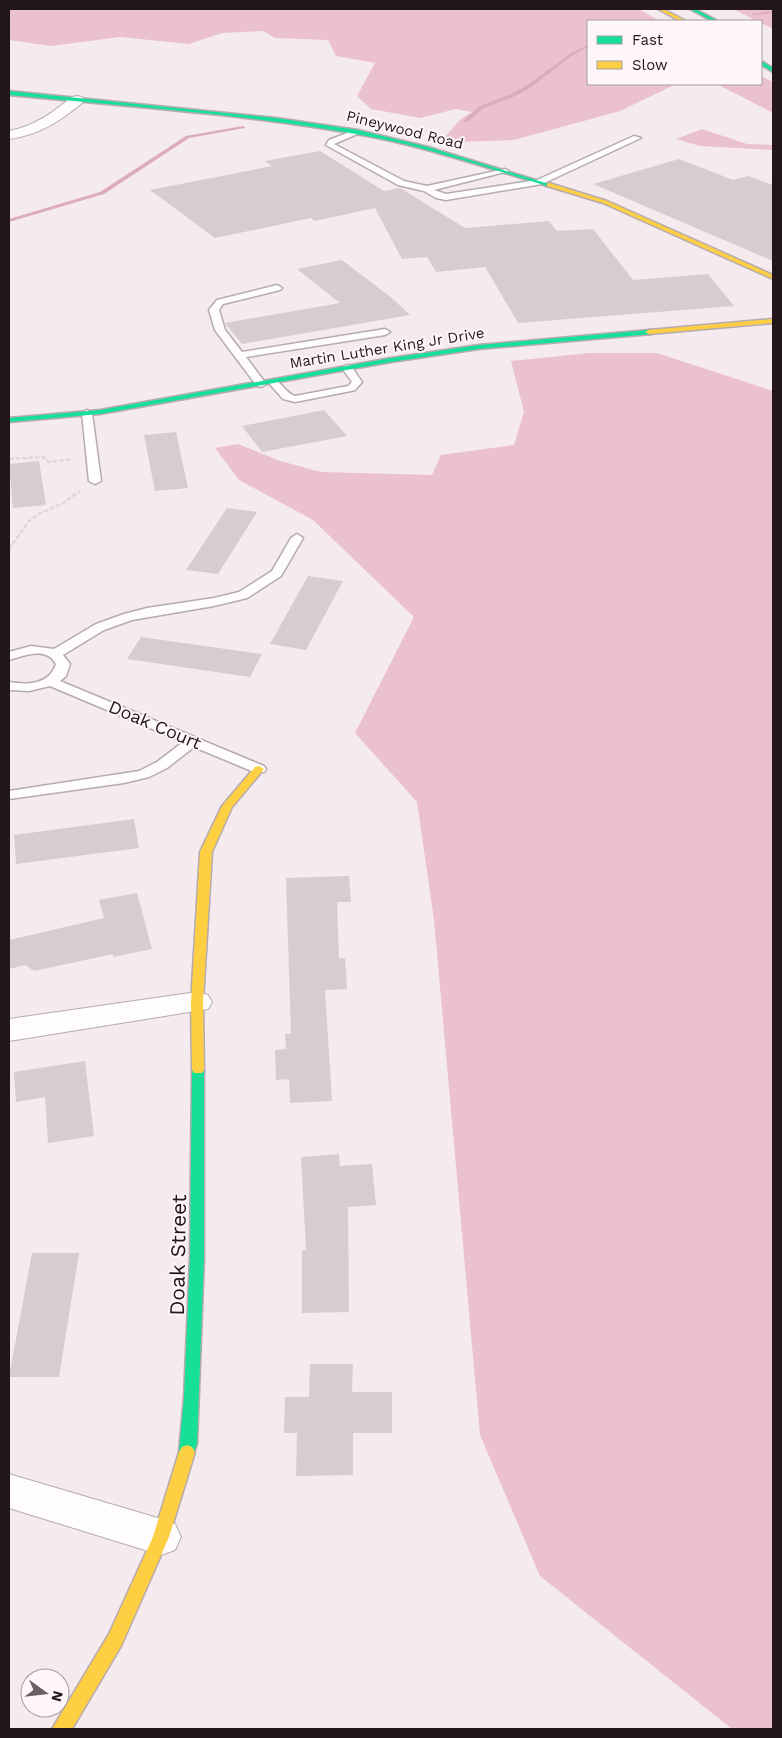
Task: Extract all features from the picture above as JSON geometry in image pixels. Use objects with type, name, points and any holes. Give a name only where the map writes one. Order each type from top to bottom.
[{"type":"main road","points":[[660,9],[681,20]]},
{"type":"main road","points":[[692,9],[713,20]]},
{"type":"main road","points":[[762,64],[773,70]]},
{"type":"main road","name":"Pineywood Road","points":[[9,93],[276,120],[358,132],[426,148],[605,202],[773,277]]},
{"type":"main road","name":"Martin Luther King Jr Drive","points":[[9,420],[87,413],[478,347],[773,321]]},
{"type":"main road","name":"Doak Street","points":[[61,1729],[73,1713],[115,1640],[162,1537],[189,1444],[194,1356],[200,1152],[197,1002],[206,852],[227,806],[259,769]]},
{"type":"street","points":[[9,135],[26,132],[49,124],[77,100]]},
{"type":"street","points":[[9,1030],[197,1002]]},
{"type":"street","points":[[9,1491],[162,1537]]},
{"type":"lane","points":[[358,132],[332,142],[330,145],[401,183],[427,189],[439,196],[446,197],[539,182],[637,138]]},
{"type":"lane","points":[[427,189],[504,171]]},
{"type":"lane","points":[[261,384],[220,330],[214,310],[220,302],[277,288]]},
{"type":"lane","points":[[239,355],[386,332]]},
{"type":"lane","points":[[273,382],[287,398],[295,399],[351,388],[357,382],[347,368]]},
{"type":"lane","points":[[87,413],[95,481]]},
{"type":"lane","points":[[55,654],[100,627],[128,617],[243,595],[277,573],[296,538]]},
{"type":"lane","points":[[9,656],[37,650],[55,654],[61,659],[63,664],[63,671],[51,682],[29,688],[9,686]]},
{"type":"lane","name":"Doak Court","points":[[51,682],[259,769]]},
{"type":"lane","points":[[9,795],[124,779],[144,774],[162,765],[193,741]]},
{"type":"path","points":[[9,459],[43,457],[49,462],[92,457]]},
{"type":"path","points":[[9,549],[29,522],[39,514],[63,503],[95,481]]},
{"type":"shaded area","points":[[9,9],[638,9],[658,20],[587,20],[587,85],[674,85],[620,111],[514,140],[457,142],[442,140],[461,119],[472,112],[456,109],[421,118],[371,109],[357,96],[375,63],[336,56],[328,40],[275,38],[263,31],[222,33],[189,44],[120,37],[51,46],[9,40]]},
{"type":"shaded area","points":[[733,9],[773,9],[773,29],[762,24],[762,20],[755,20]]},
{"type":"shaded area","points":[[762,76],[773,82],[773,113],[719,85],[762,85]]},
{"type":"shaded area","points":[[702,129],[747,144],[773,145],[773,150],[700,146],[676,139]]},
{"type":"shaded area","points":[[590,353],[657,353],[773,391],[773,1729],[732,1729],[540,1576],[480,1435],[434,920],[417,802],[355,733],[414,617],[313,520],[239,480],[215,448],[238,444],[280,461],[321,472],[432,475],[441,455],[514,445],[524,412],[511,361]]},
{"type":"building","points":[[320,151],[384,191],[400,188],[465,228],[549,221],[557,231],[593,229],[633,280],[708,274],[734,306],[518,323],[485,267],[436,272],[427,257],[402,259],[375,208],[315,221],[311,218],[215,238],[150,190],[272,166],[265,161]]},
{"type":"building","points":[[679,159],[733,180],[748,176],[773,185],[773,261],[593,184]]},
{"type":"building","points":[[342,260],[393,299],[410,315],[242,344],[225,323],[340,303],[297,269]]},
{"type":"building","points":[[324,410],[347,436],[262,452],[242,426]]},
{"type":"building","points":[[176,432],[188,488],[155,491],[144,435]]},
{"type":"building","points":[[39,461],[46,505],[13,508],[9,464]]},
{"type":"building","points":[[227,508],[257,512],[218,574],[186,570]]},
{"type":"building","points":[[308,576],[343,581],[306,650],[270,644]]},
{"type":"building","points":[[141,637],[262,654],[250,677],[127,659]]},
{"type":"building","points":[[134,819],[139,848],[16,864],[14,835]]},
{"type":"building","points":[[349,876],[351,902],[337,902],[339,958],[345,958],[347,989],[325,990],[332,1101],[290,1103],[289,1079],[276,1080],[275,1050],[286,1049],[285,1034],[291,1034],[286,878]]},
{"type":"building","points":[[137,893],[152,949],[113,957],[113,954],[34,971],[25,965],[9,969],[9,940],[104,918],[99,900]]},
{"type":"building","points":[[85,1061],[94,1136],[48,1143],[45,1097],[16,1102],[14,1072]]},
{"type":"building","points":[[339,1154],[340,1166],[372,1164],[376,1205],[348,1207],[349,1312],[302,1313],[302,1250],[306,1250],[301,1157]]},
{"type":"building","points":[[32,1253],[79,1253],[59,1377],[9,1377]]},
{"type":"building","points":[[310,1364],[353,1364],[352,1392],[392,1392],[392,1433],[353,1433],[353,1475],[296,1476],[297,1433],[284,1433],[285,1397],[309,1397]]},
{"type":"waterway","points":[[754,14],[773,12]]},
{"type":"waterway","points":[[465,121],[482,107],[528,87],[572,54],[587,46]]},
{"type":"waterway","points":[[9,221],[102,193],[188,137],[243,127]]},
{"type":"traffic: fast","points":[[692,9],[713,20]]},
{"type":"traffic: fast","points":[[762,64],[773,70]]},
{"type":"traffic: fast","points":[[9,93],[276,120],[358,132],[426,148],[549,185]]},
{"type":"traffic: fast","points":[[9,420],[100,412],[391,360],[479,347],[649,332]]},
{"type":"traffic: fast","points":[[187,1452],[192,1397],[197,1257],[199,1164],[198,1070]]},
{"type":"traffic: slow","points":[[660,9],[681,20]]},
{"type":"traffic: slow","points":[[549,185],[605,202],[773,277]]},
{"type":"traffic: slow","points":[[649,332],[773,321]]},
{"type":"traffic: slow","points":[[198,1070],[197,1002],[206,852],[227,806],[259,769]]},
{"type":"traffic: slow","points":[[61,1729],[73,1713],[115,1640],[161,1537],[187,1452]]}]
